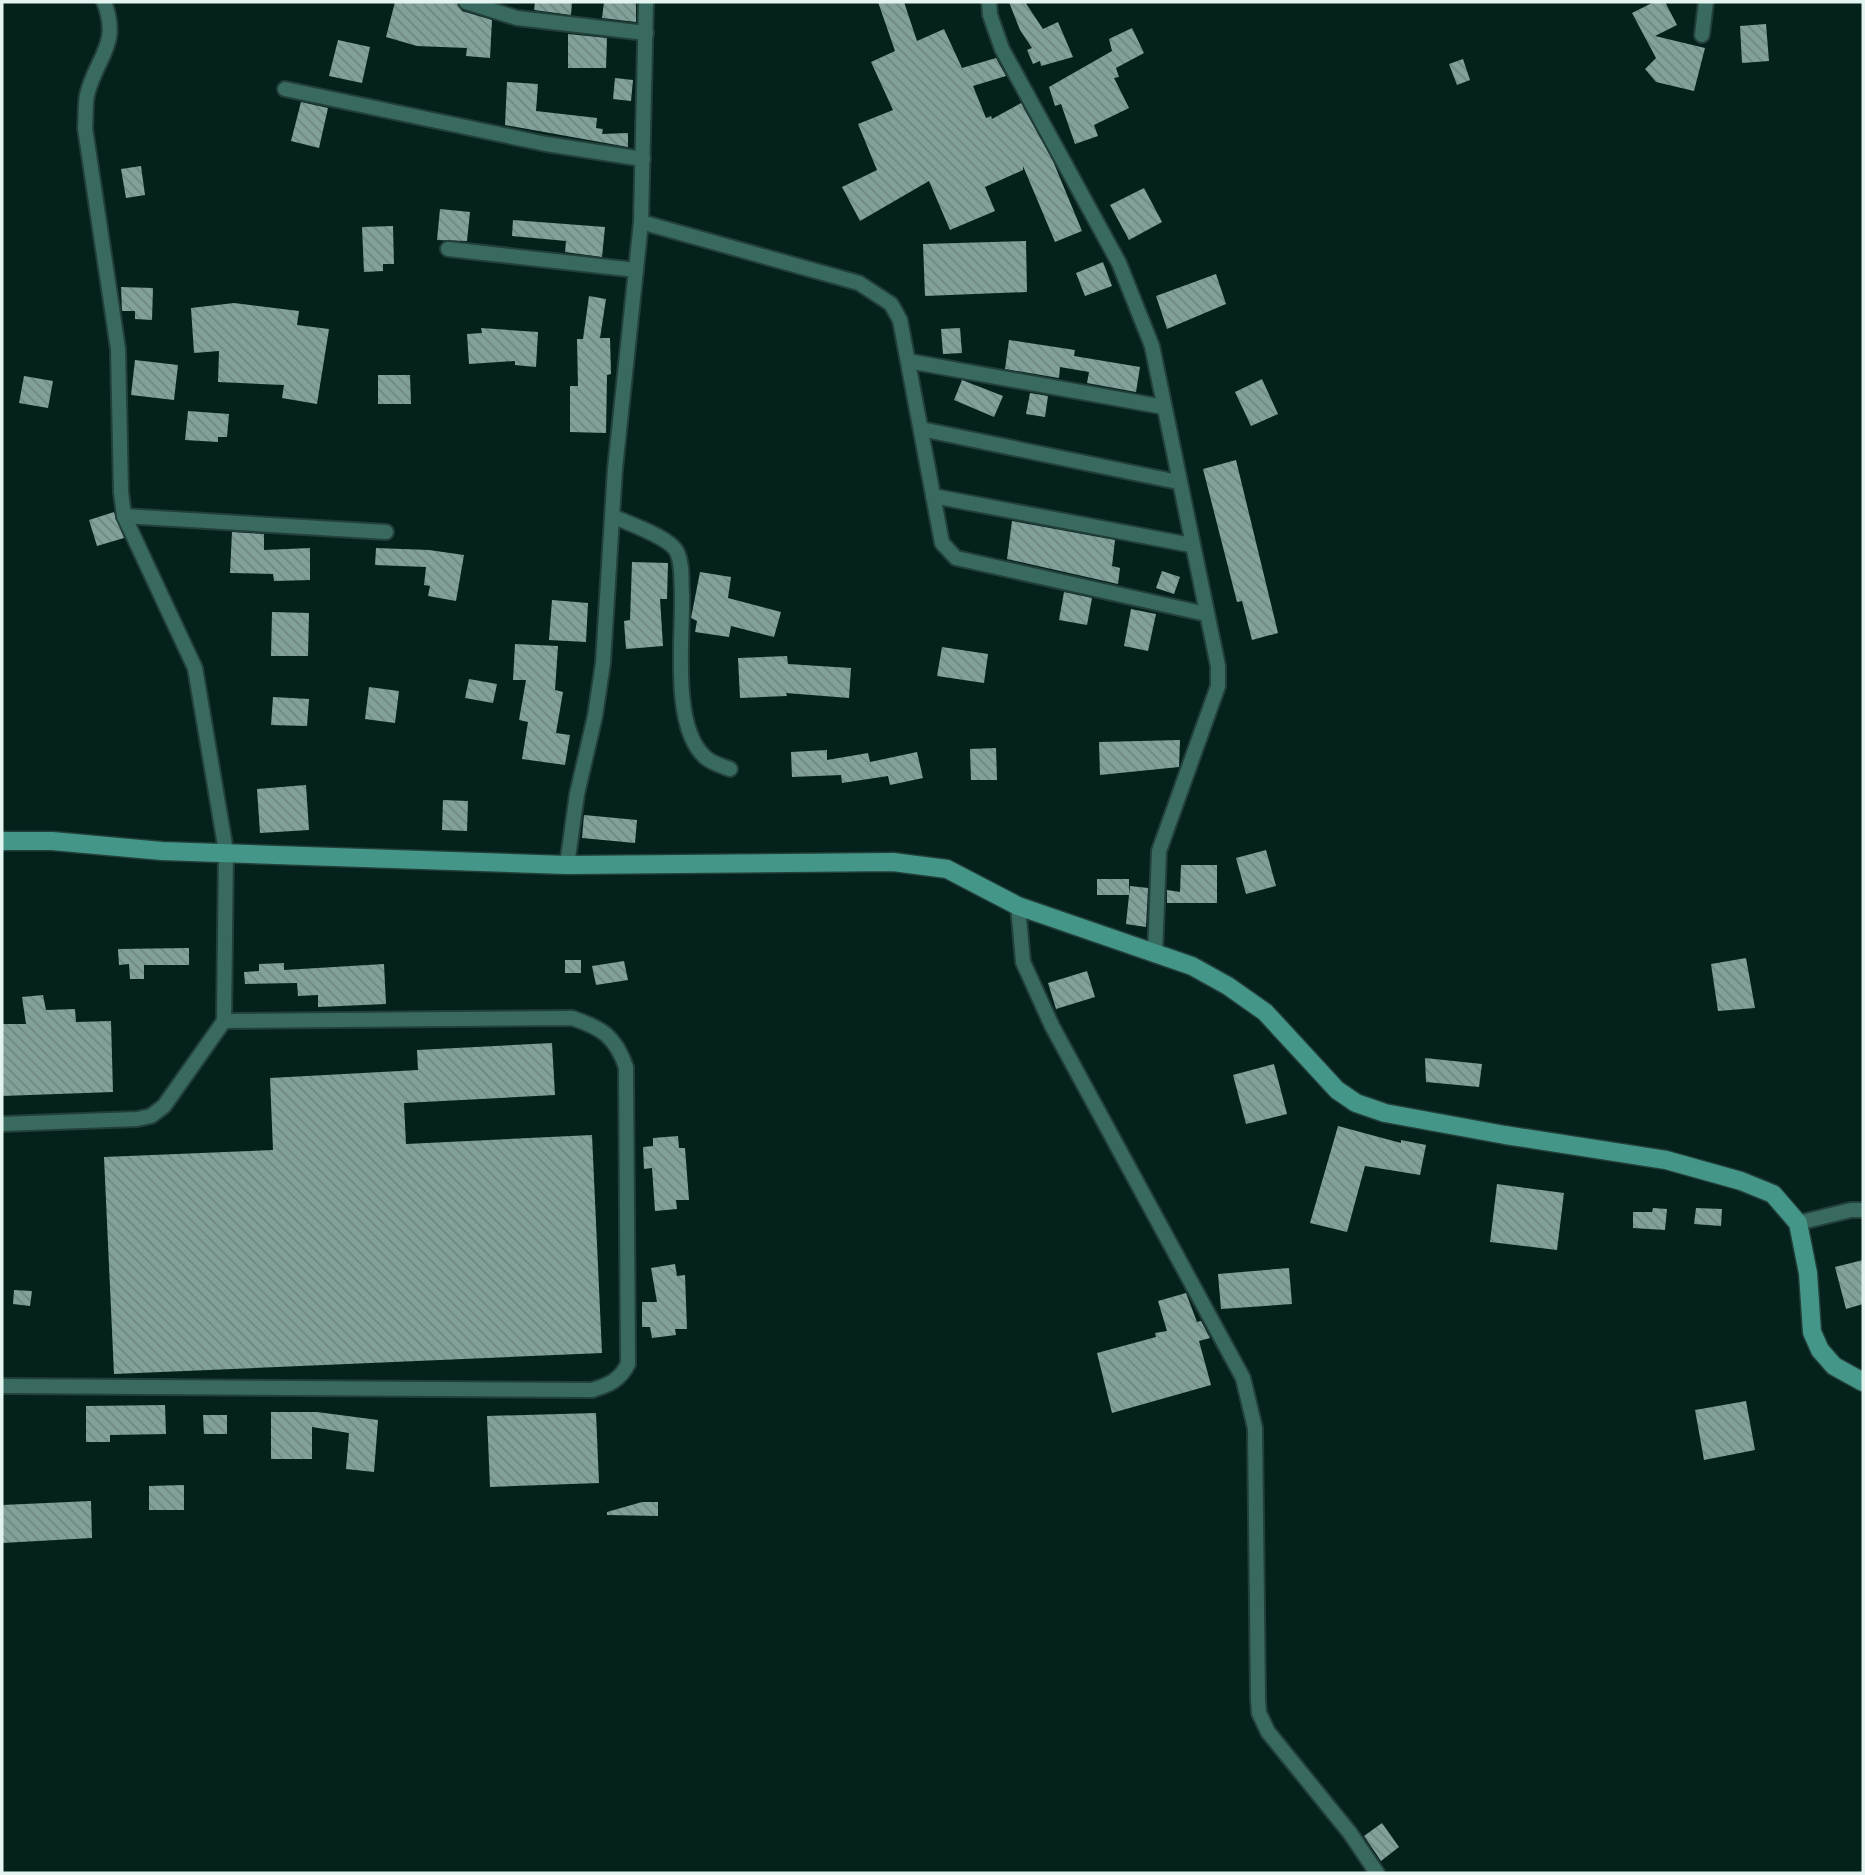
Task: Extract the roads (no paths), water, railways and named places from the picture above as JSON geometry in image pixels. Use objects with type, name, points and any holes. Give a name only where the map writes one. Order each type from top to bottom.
[{"type":"main road","points":[[2,841],[52,841],[162,851],[226,851],[567,865],[893,862],[947,869],[1018,906],[1192,966],[1265,1012],[1337,1090],[1356,1103],[1385,1113],[1666,1160],[1741,1181],[1773,1194],[1798,1223],[1808,1273],[1812,1332],[1820,1350],[1834,1366],[1863,1382]]},
{"type":"street","points":[[2,1124],[137,1119],[151,1116],[164,1106],[223,1021],[226,851],[195,668],[124,516],[120,479],[118,349],[85,128],[88,94],[112,32],[111,20],[104,2]]},
{"type":"street","points":[[466,2],[517,18],[646,33]]},
{"type":"street","points":[[567,865],[577,794],[595,716],[603,663],[612,516],[641,222],[646,2]]},
{"type":"street","points":[[989,2],[990,15],[1002,49],[1119,263],[1152,346],[1218,666],[1218,686],[1159,850],[1155,955]]},
{"type":"street","points":[[1702,35],[1706,2]]},
{"type":"street","points":[[285,89],[546,144],[643,159]]},
{"type":"street","points":[[641,222],[859,283],[891,304],[900,320],[942,543],[956,558],[1206,614]]},
{"type":"street","points":[[448,249],[636,270]]},
{"type":"street","points":[[908,361],[1164,407]]},
{"type":"street","points":[[921,429],[1178,482]]},
{"type":"street","points":[[933,496],[1191,545]]},
{"type":"street","points":[[124,516],[386,532]]},
{"type":"street","points":[[612,516],[666,540],[677,550],[681,569],[680,681],[685,711],[696,745],[706,758],[730,769]]},
{"type":"street","points":[[1018,906],[1023,962],[1052,1026],[1243,1378],[1255,1428],[1258,1698],[1262,1723],[1350,1833],[1377,1873]]},
{"type":"street","points":[[2,1386],[592,1390],[609,1385],[622,1376],[628,1364],[626,1067],[618,1045],[596,1026],[572,1018],[223,1021]]},
{"type":"street","points":[[1798,1223],[1863,1210]]}]
